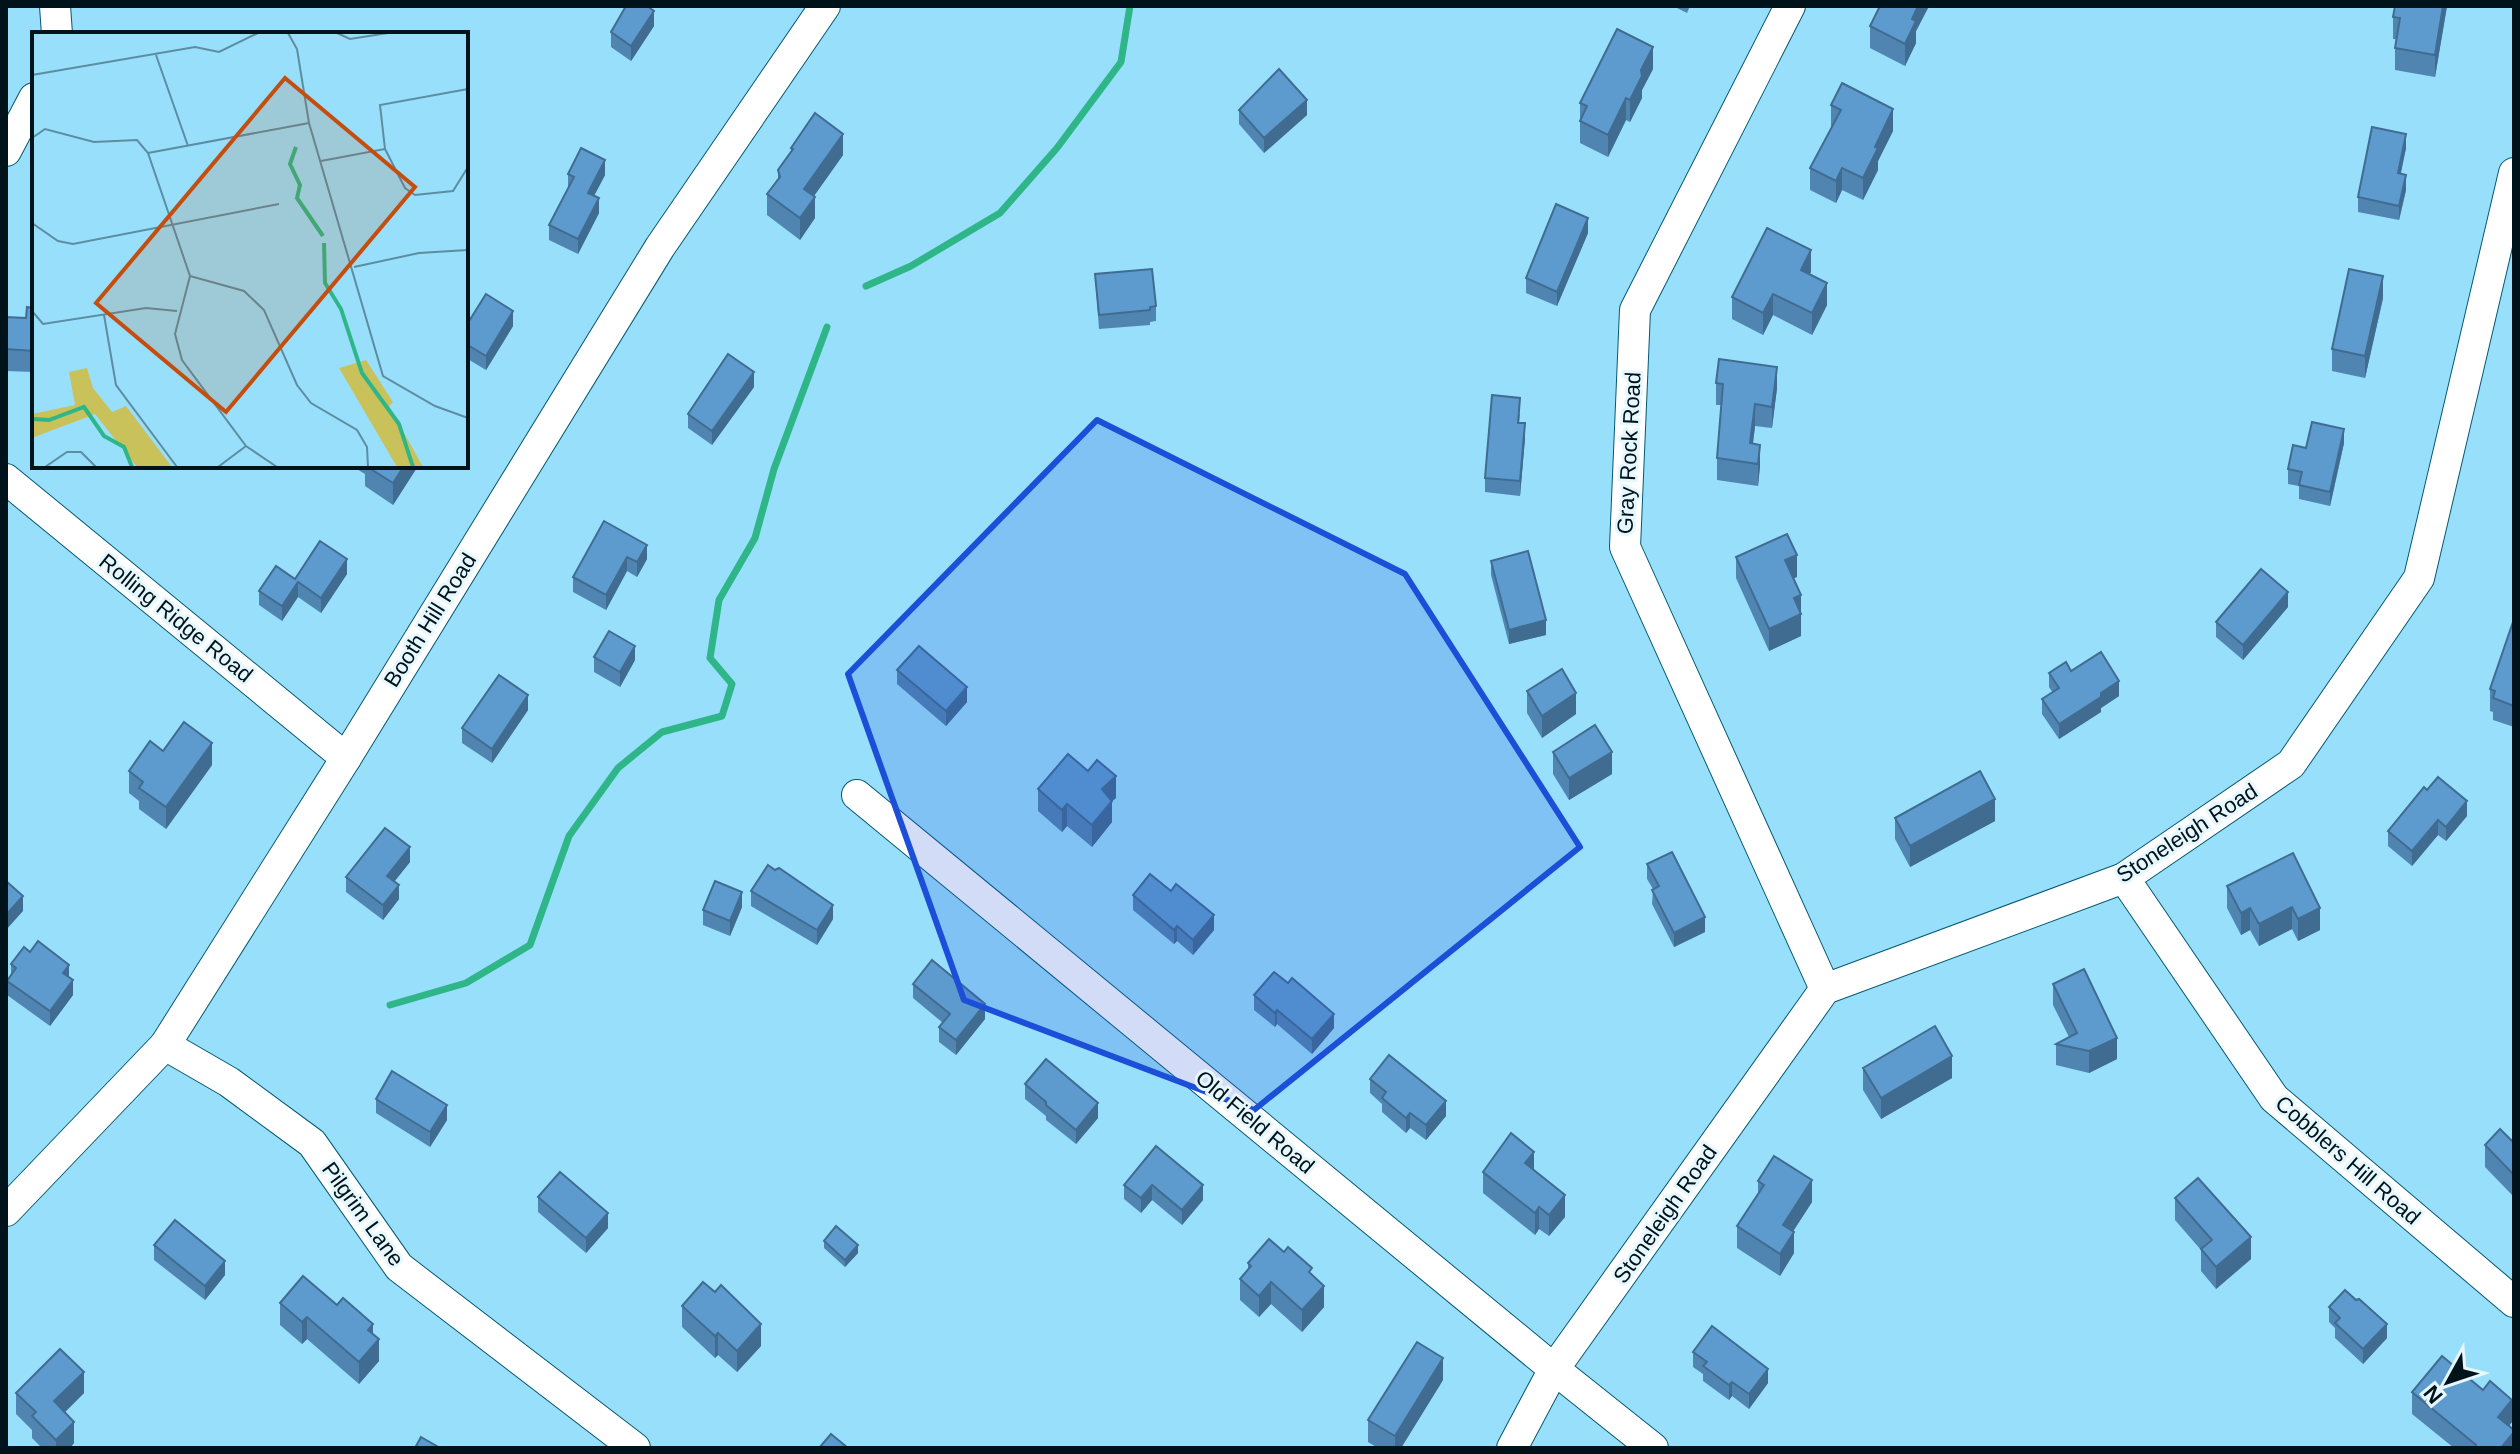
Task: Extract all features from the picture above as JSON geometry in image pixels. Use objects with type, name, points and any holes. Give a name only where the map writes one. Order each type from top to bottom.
[{"type":"street","points":[[55,6],[57,32]]},
{"type":"street","name":"Booth Hill Road","points":[[6,1211],[165,1045],[346,758],[660,247],[825,6]]},
{"type":"street","name":"Gray Rock Road","points":[[1790,6],[1635,310],[1625,547],[1825,989]]},
{"type":"street","points":[[6,151],[32,102]]},
{"type":"street","name":"Stoneleigh Road","points":[[1512,1448],[1554,1369],[1825,989],[2124,878],[2291,764],[2419,578],[2514,173]]},
{"type":"street","name":"Rolling Ridge Road","points":[[6,479],[346,758]]},
{"type":"street","name":"Old Field Road","points":[[857,795],[1653,1448]]},
{"type":"street","name":"Cobblers Hill Road","points":[[2124,878],[2274,1098],[2514,1302]]},
{"type":"street","name":"Pilgrim Lane","points":[[165,1045],[229,1082],[312,1143],[399,1267],[635,1448]]},
{"type":"highlighted area","points":[[1097,420],[1405,574],[1580,847],[1254,1110],[964,1000],[848,674]]},
{"type":"building","points":[[626,6],[647,6],[654,11],[631,46],[611,32]]},
{"type":"building","points":[[1880,6],[1918,6],[1912,19],[1916,21],[1905,44],[1870,26]]},
{"type":"building","points":[[2395,6],[2443,6],[2435,55],[2395,48],[2400,18],[2393,17]]},
{"type":"building","points":[[1617,29],[1653,47],[1630,100],[1626,98],[1608,135],[1580,121],[1587,106],[1580,103]]},
{"type":"building","points":[[1279,69],[1307,100],[1264,138],[1239,110]]},
{"type":"building","points":[[1842,83],[1893,109],[1863,178],[1842,168],[1836,181],[1810,168],[1841,110],[1831,105]]},
{"type":"building","points":[[815,113],[843,134],[804,189],[815,197],[800,218],[767,194],[780,177],[778,170],[791,148]]},
{"type":"building","points":[[2372,127],[2406,134],[2398,173],[2406,175],[2399,206],[2358,197]]},
{"type":"building","points":[[581,148],[605,160],[588,193],[599,198],[578,239],[549,225],[574,177],[568,174]]},
{"type":"building","points":[[1556,204],[1588,218],[1557,292],[1526,278]]},
{"type":"building","points":[[1767,228],[1811,250],[1801,270],[1827,283],[1812,313],[1773,294],[1763,313],[1732,297]]},
{"type":"building","points":[[1152,269],[1156,306],[1150,307],[1150,310],[1099,315],[1095,274]]},
{"type":"building","points":[[2349,269],[2383,276],[2365,356],[2332,349]]},
{"type":"building","points":[[486,294],[513,311],[486,356],[468,345],[468,323]]},
{"type":"building","points":[[27,307],[32,308],[32,351],[6,349],[6,317],[26,318]]},
{"type":"building","points":[[728,354],[754,372],[712,431],[688,414]]},
{"type":"building","points":[[1719,359],[1777,367],[1772,407],[1755,404],[1750,443],[1760,445],[1758,464],[1717,458],[1723,384],[1716,383]]},
{"type":"building","points":[[1492,395],[1520,398],[1518,423],[1525,423],[1520,481],[1485,478]]},
{"type":"building","points":[[2312,422],[2344,429],[2330,492],[2299,485],[2302,472],[2288,469],[2293,445],[2306,448]]},
{"type":"building","points":[[369,468],[403,468],[393,483]]},
{"type":"building","points":[[604,521],[647,545],[637,562],[627,557],[606,595],[573,577]]},
{"type":"building","points":[[1787,534],[1797,555],[1785,560],[1801,595],[1794,598],[1801,614],[1769,629],[1736,557]]},
{"type":"building","points":[[320,541],[347,559],[321,598],[298,582],[282,606],[259,591],[276,566],[295,579]]},
{"type":"building","points":[[1528,551],[1546,620],[1509,630],[1491,561]]},
{"type":"building","points":[[2261,569],[2288,592],[2243,645],[2216,622]]},
{"type":"building","points":[[2514,619],[2514,706],[2493,698],[2495,691],[2490,689]]},
{"type":"building","points":[[609,631],[635,646],[620,672],[594,657]]},
{"type":"building","points":[[919,646],[967,687],[946,711],[897,670]]},
{"type":"building","points":[[2101,652],[2119,681],[2101,693],[2101,697],[2059,724],[2042,699],[2059,688],[2049,673],[2066,662],[2071,671]]},
{"type":"building","points":[[1562,669],[1576,693],[1542,716],[1527,691]]},
{"type":"building","points":[[499,675],[528,695],[492,749],[462,728]]},
{"type":"building","points":[[184,722],[212,743],[166,807],[139,788],[143,782],[129,771],[150,741],[163,751]]},
{"type":"building","points":[[1595,725],[1612,752],[1569,778],[1553,752]]},
{"type":"building","points":[[1068,754],[1088,771],[1097,760],[1116,776],[1102,789],[1112,801],[1092,825],[1067,804],[1062,810],[1038,789]]},
{"type":"building","points":[[1980,771],[1995,799],[1910,846],[1895,818]]},
{"type":"building","points":[[2438,777],[2467,801],[2446,827],[2438,820],[2412,851],[2388,831],[2424,787],[2427,790]]},
{"type":"building","points":[[385,828],[410,847],[387,876],[399,885],[383,905],[346,877]]},
{"type":"building","points":[[1672,852],[1705,917],[1674,933],[1652,890],[1659,886],[1647,864]]},
{"type":"building","points":[[2293,853],[2320,908],[2298,919],[2292,907],[2259,924],[2250,908],[2241,913],[2227,886]]},
{"type":"building","points":[[768,865],[775,870],[779,868],[833,905],[817,930],[751,891]]},
{"type":"building","points":[[1150,874],[1171,891],[1176,884],[1214,915],[1193,940],[1177,926],[1174,930],[1133,895]]},
{"type":"building","points":[[6,881],[23,896],[6,915]]},
{"type":"building","points":[[715,881],[742,892],[730,921],[703,910]]},
{"type":"building","points":[[38,941],[69,965],[63,973],[73,980],[50,1011],[7,981],[16,968],[11,964],[24,947],[30,952]]},
{"type":"building","points":[[932,960],[985,1004],[956,1040],[939,1027],[950,1014],[913,984]]},
{"type":"building","points":[[2084,969],[2117,1038],[2089,1051],[2056,1044],[2077,1033],[2053,984]]},
{"type":"building","points":[[1274,972],[1288,983],[1292,978],[1334,1014],[1312,1039],[1254,995]]},
{"type":"building","points":[[1935,1026],[1952,1056],[1881,1098],[1863,1068]]},
{"type":"building","points":[[1389,1055],[1446,1101],[1426,1125],[1410,1113],[1406,1118],[1382,1098],[1386,1092],[1370,1079]]},
{"type":"building","points":[[1046,1059],[1098,1103],[1076,1130],[1025,1084]]},
{"type":"building","points":[[392,1071],[447,1105],[430,1132],[376,1099]]},
{"type":"building","points":[[2500,1129],[2514,1143],[2514,1175],[2485,1145]]},
{"type":"building","points":[[1511,1133],[1534,1152],[1525,1163],[1565,1195],[1549,1215],[1539,1207],[1535,1213],[1483,1172]]},
{"type":"building","points":[[1156,1146],[1203,1185],[1182,1210],[1152,1185],[1141,1198],[1124,1185]]},
{"type":"building","points":[[1774,1156],[1812,1180],[1783,1225],[1794,1232],[1780,1254],[1737,1226],[1764,1185],[1758,1181]]},
{"type":"building","points":[[560,1172],[608,1213],[586,1238],[538,1197]]},
{"type":"building","points":[[2198,1178],[2251,1237],[2216,1267],[2201,1249],[2212,1240],[2175,1198]]},
{"type":"building","points":[[175,1220],[225,1261],[205,1286],[154,1245]]},
{"type":"building","points":[[836,1226],[858,1245],[845,1260],[824,1241]]},
{"type":"building","points":[[1269,1239],[1284,1252],[1288,1247],[1312,1268],[1309,1272],[1324,1286],[1302,1310],[1271,1282],[1259,1296],[1240,1279],[1251,1266],[1248,1263]]},
{"type":"building","points":[[303,1276],[337,1305],[343,1298],[373,1324],[368,1330],[379,1339],[359,1362],[307,1317],[302,1322],[280,1303]]},
{"type":"building","points":[[703,1282],[715,1292],[721,1285],[761,1324],[737,1351],[682,1306]]},
{"type":"building","points":[[2345,1290],[2387,1324],[2363,1349],[2335,1323],[2340,1318],[2329,1307]]},
{"type":"building","points":[[1712,1326],[1768,1369],[1749,1394],[1732,1382],[1729,1385],[1703,1366],[1707,1362],[1693,1352]]},
{"type":"building","points":[[1417,1342],[1443,1358],[1395,1436],[1368,1420]]},
{"type":"building","points":[[60,1349],[84,1372],[54,1401],[74,1422],[56,1440],[32,1416],[36,1412],[16,1393]]},
{"type":"building","points":[[2442,1356],[2483,1390],[2490,1381],[2512,1400],[2498,1417],[2514,1430],[2501,1448],[2474,1448],[2476,1445],[2412,1392]]},
{"type":"building","points":[[831,1434],[848,1448],[819,1448]]},
{"type":"building","points":[[421,1437],[440,1448],[415,1448]]},
{"type":"waterway","points":[[866,286],[911,266],[1000,213],[1057,148],[1121,62],[1130,6]]},
{"type":"waterway","points":[[390,1005],[466,983],[530,945],[569,836],[618,768],[662,732],[722,716],[732,684],[710,658],[719,600],[755,538],[774,469],[827,327]]}]
